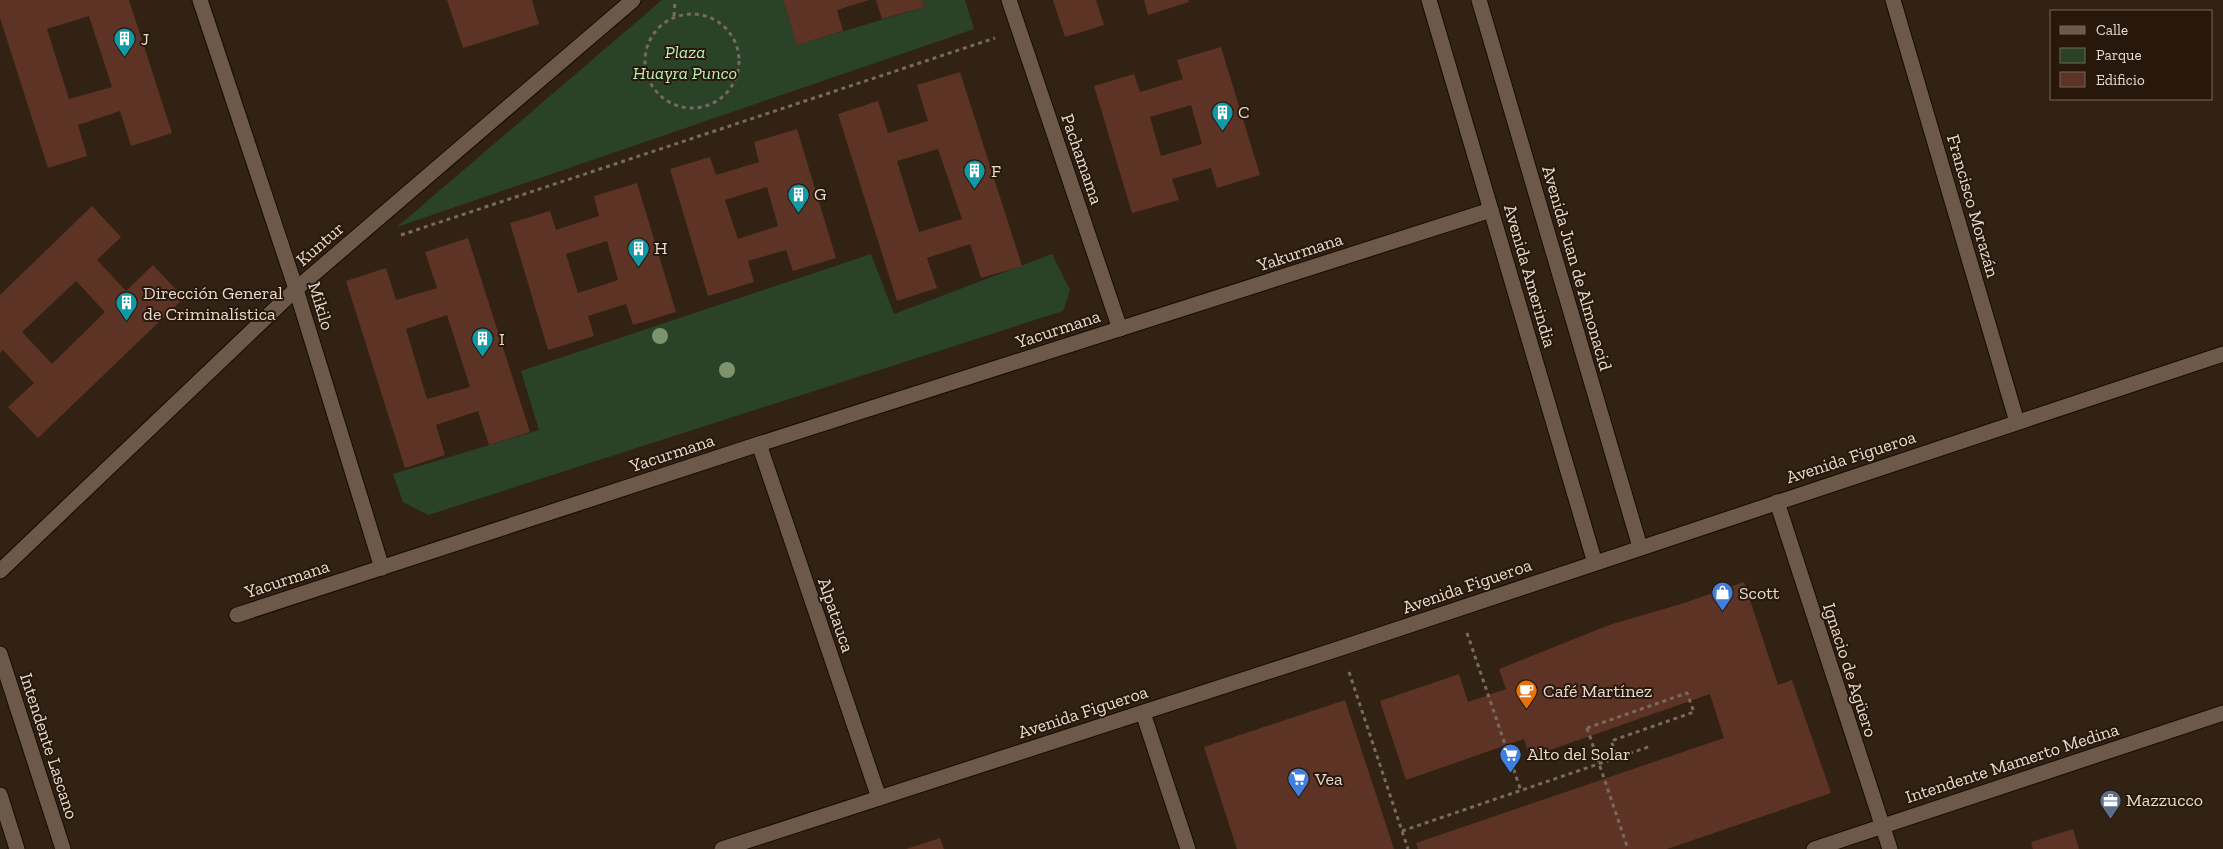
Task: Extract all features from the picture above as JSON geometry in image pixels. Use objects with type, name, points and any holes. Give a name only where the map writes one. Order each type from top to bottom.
[{"type":"street","name":"Mikilo","points":[[200,0],[296,289],[382,568]]},
{"type":"street","name":"Kuntur","points":[[0,571],[296,289],[633,0]]},
{"type":"street","name":"Pachamama","points":[[1009,0],[1120,329]]},
{"type":"street","name":"Avenida Amerindia","points":[[1429,0],[1594,563]]},
{"type":"street","name":"Avenida Juan de Almonacid","points":[[1479,0],[1640,547]]},
{"type":"street","name":"Francisco Morazán","points":[[1893,0],[2017,422]]},
{"type":"street","name":"Yakurmana","points":[[1120,329],[1491,210]]},
{"type":"street","name":"Yacurmana","points":[[237,615],[758,444],[1120,329]]},
{"type":"street","name":"Avenida Figueroa","points":[[722,849],[1341,648],[2223,354]]},
{"type":"street","name":"Alpatauca","points":[[758,444],[879,798]]},
{"type":"street","name":"Ignacio de Agüero","points":[[1776,502],[1890,849]]},
{"type":"street","name":"Intendente Lascano","points":[[0,654],[63,849]]},
{"type":"street","points":[[1143,713],[1188,849]]},
{"type":"street","name":"Intendente Mamerto Medina","points":[[1814,849],[2223,713]]},
{"type":"street","points":[[0,795],[17,849]]},
{"type":"path","points":[[674,16],[675,0]]},
{"type":"path","points":[[689,13],[704,14],[719,22],[730,33],[737,47],[739,63],[736,79],[727,92],[715,102],[700,108],[684,108],[669,103],[657,93],[648,80],[645,65],[646,50],[651,36],[661,24],[674,16],[689,13]]},
{"type":"path","points":[[399,236],[1019,30]]},
{"type":"path","points":[[1458,609],[1521,791]]},
{"type":"path","points":[[1341,648],[1408,849]]},
{"type":"path","points":[[1618,758],[1612,740],[1694,712],[1687,693],[1586,728],[1628,849]]},
{"type":"path","points":[[1402,832],[1651,746]]},
{"type":"green space","name":"Plaza Huayra Punco","points":[[662,0],[783,0],[797,45],[925,7],[923,0],[965,0],[974,29],[397,227]]},
{"type":"green space","points":[[871,254],[894,314],[1052,254],[1070,290],[1063,311],[428,515],[403,502],[393,474],[539,430],[521,371]]},
{"type":"building","name":"J","points":[[0,0],[129,0],[172,133],[131,146],[120,111],[78,125],[87,156],[48,168],[0,18]],"holes":[[[89,16],[112,87],[69,99],[47,29]]]},
{"type":"building","points":[[447,0],[532,0],[539,24],[463,48]]},
{"type":"building","points":[[783,0],[869,0],[837,10],[843,31],[797,45]]},
{"type":"building","points":[[876,0],[923,0],[925,7],[882,19]]},
{"type":"building","points":[[1053,0],[1096,0],[1104,25],[1065,37]]},
{"type":"building","points":[[1144,0],[1188,0],[1189,2],[1148,15]]},
{"type":"building","name":"C","points":[[1221,47],[1260,175],[1217,188],[1211,168],[1172,179],[1179,200],[1132,213],[1094,86],[1134,74],[1140,92],[1183,79],[1177,60]],"holes":[[[1191,105],[1202,144],[1161,156],[1150,117]]]},
{"type":"building","name":"F","points":[[960,72],[1022,266],[981,278],[970,244],[927,258],[937,288],[897,301],[838,114],[878,101],[888,133],[928,121],[917,85]],"holes":[[[938,149],[962,219],[919,232],[897,161]]]},
{"type":"building","name":"G","points":[[797,129],[836,258],[793,271],[786,250],[748,261],[754,282],[708,296],[670,169],[710,157],[716,175],[759,162],[754,142]],"holes":[[[767,187],[778,226],[738,239],[725,200]]]},
{"type":"building","name":"H","points":[[637,183],[676,312],[633,325],[626,304],[588,316],[594,336],[548,350],[510,223],[550,211],[556,230],[599,216],[594,196]],"holes":[[[607,241],[618,280],[578,293],[566,254]]]},
{"type":"building","name":"Dirección General de Criminalística","points":[[92,206],[121,237],[97,260],[126,291],[153,265],[184,298],[38,438],[8,407],[34,383],[3,350],[0,353],[0,295]],"holes":[[[76,281],[105,312],[52,364],[22,332]]]},
{"type":"building","name":"I","points":[[468,238],[530,432],[489,445],[478,411],[436,425],[445,455],[405,468],[346,281],[386,268],[396,300],[437,288],[425,252]],"holes":[[[447,315],[470,387],[427,399],[406,329]]]},
{"type":"building","points":[[1744,582],[1778,685],[1792,680],[1831,793],[1667,849],[1418,849],[1416,843],[1724,738],[1710,694],[1530,757],[1524,739],[1406,780],[1380,701],[1459,674],[1468,702],[1506,689],[1499,669],[1609,625],[1681,604]]},
{"type":"building","name":"Vea","points":[[1345,700],[1394,849],[1237,849],[1204,747]]},
{"type":"building","points":[[2073,829],[2079,849],[2033,849],[2031,842]]},
{"type":"building","points":[[940,838],[944,849],[906,849]]},
{"type":"place","name":"J","points":[[125,58]]},
{"type":"place","name":"C","points":[[1222,131]]},
{"type":"place","name":"F","points":[[975,190]]},
{"type":"place","name":"G","points":[[798,213]]},
{"type":"place","name":"H","points":[[638,267]]},
{"type":"place","name":"Dirección General de Criminalística","points":[[127,322]]},
{"type":"place","name":"I","points":[[483,358]]},
{"type":"place","name":"Scott","points":[[1723,612]]},
{"type":"place","name":"Café Martínez","points":[[1527,710]]},
{"type":"place","name":"Alto del Solar","points":[[1511,773]]},
{"type":"place","name":"Vea","points":[[1299,798]]},
{"type":"place","name":"Mazzucco","points":[[2110,819]]}]
